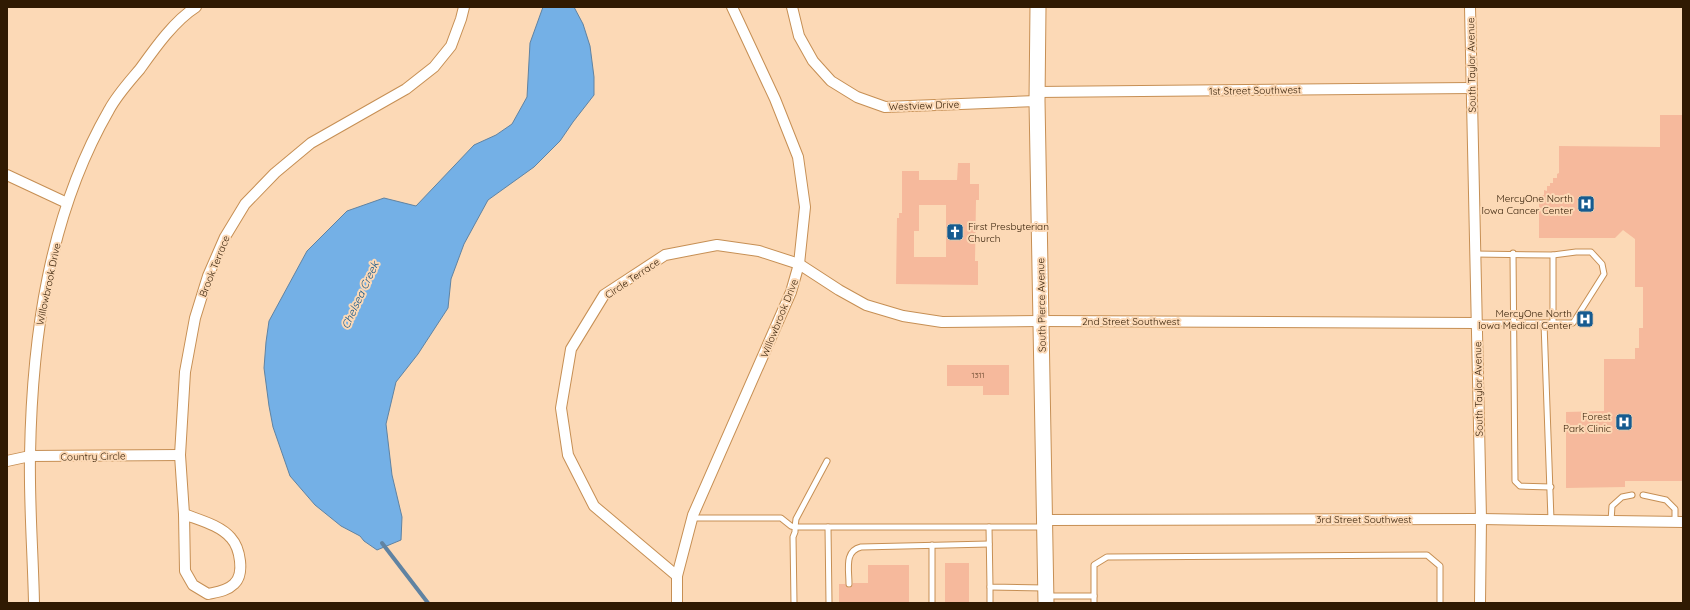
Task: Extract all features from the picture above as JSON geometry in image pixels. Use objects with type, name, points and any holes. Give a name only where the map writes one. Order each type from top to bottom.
[{"type":"main road","name":"South Pierce Avenue","points":[[1038,7],[1037,97],[1045,596]]},
{"type":"street","name":"Willowbrook Drive","points":[[34,603],[30,456],[32,392],[38,330],[51,264],[67,203],[86,153],[110,108],[160,42],[189,11],[196,7]]},
{"type":"street","name":"Brook Terrace","points":[[184,514],[217,528],[231,538],[239,551],[241,568],[235,583],[225,590],[208,594],[193,585],[185,571],[184,514],[180,455],[185,372],[195,318],[208,276],[225,237],[245,204],[275,173],[311,143],[406,89],[434,67],[451,46],[464,7]]},
{"type":"street","name":"Willowbrook Drive","points":[[677,603],[677,576],[692,518],[791,292],[800,264],[805,207],[798,157],[775,99],[732,7]]},
{"type":"street","name":"Westview Drive","points":[[792,7],[799,36],[813,61],[831,82],[857,97],[885,107],[1037,97]]},
{"type":"street","name":"South Taylor Avenue","points":[[1470,7],[1481,519],[1480,603]]},
{"type":"street","name":"1st Street Southwest","points":[[1037,97],[1472,88]]},
{"type":"street","points":[[7,175],[67,203]]},
{"type":"street","name":"Circle Terrace","points":[[677,576],[594,506],[568,455],[561,408],[571,349],[604,295],[665,256],[717,245],[759,251],[800,264]]},
{"type":"street","name":"2nd Street Southwest","points":[[800,264],[839,290],[866,305],[903,316],[942,322],[1476,323]]},
{"type":"street","name":"Country Circle","points":[[7,461],[30,456],[180,455]]},
{"type":"street","name":"3rd Street Southwest","points":[[1044,524],[1481,519],[1679,522]]},
{"type":"lane","points":[[1475,254],[1553,255],[1591,252],[1602,264],[1604,274],[1573,323],[1476,323]]},
{"type":"lane","points":[[1513,254],[1515,481],[1520,486],[1551,487]]},
{"type":"lane","points":[[1553,255],[1553,323]]},
{"type":"lane","points":[[1544,323],[1551,520]]},
{"type":"lane","points":[[794,603],[793,537],[796,532],[796,519],[827,461]]},
{"type":"lane","points":[[1612,521],[1612,506],[1622,497],[1632,495]]},
{"type":"lane","points":[[1643,495],[1666,500],[1675,509],[1679,522]]},
{"type":"lane","points":[[692,518],[781,518],[795,527],[989,527],[1044,524]]},
{"type":"lane","points":[[828,527],[829,603]]},
{"type":"lane","points":[[989,527],[990,603]]},
{"type":"lane","points":[[849,584],[850,554],[854,548],[989,544]]},
{"type":"lane","points":[[932,545],[932,603]]},
{"type":"lane","points":[[1094,603],[1094,565],[1107,557],[1427,555],[1440,566],[1440,603]]},
{"type":"lane","points":[[990,588],[1045,596],[1094,596]]},
{"type":"water","points":[[543,7],[574,7],[583,24],[590,46],[594,77],[594,95],[560,141],[534,167],[488,200],[464,244],[451,279],[448,308],[418,354],[396,382],[386,424],[392,475],[402,517],[401,540],[377,550],[364,541],[360,536],[341,526],[315,505],[290,476],[273,427],[269,406],[264,368],[269,321],[307,251],[347,211],[384,198],[416,206],[474,145],[496,135],[512,124],[527,97],[530,43]]},
{"type":"building","points":[[1660,115],[1683,115],[1682,481],[1625,481],[1625,487],[1566,488],[1566,412],[1604,411],[1604,359],[1635,359],[1635,348],[1639,348],[1639,328],[1643,328],[1643,287],[1635,287],[1635,239],[1623,230],[1615,238],[1539,238],[1539,195],[1544,195],[1544,190],[1547,191],[1547,186],[1550,186],[1550,183],[1553,183],[1553,178],[1557,178],[1557,174],[1559,173],[1559,146],[1660,147]]},
{"type":"building","points":[[958,163],[970,163],[970,184],[979,184],[979,200],[976,200],[975,261],[978,261],[978,285],[896,284],[897,218],[899,218],[899,213],[902,213],[902,171],[919,171],[919,180],[957,180]],"holes":[[[919,205],[946,205],[946,257],[914,257],[914,231],[919,231]]]},
{"type":"building","points":[[947,365],[1009,365],[1009,395],[983,395],[983,386],[947,386]]},
{"type":"building","points":[[945,563],[969,563],[969,603],[945,603]]},
{"type":"building","points":[[868,565],[909,565],[909,603],[839,603],[839,584],[845,584],[849,588],[853,583],[868,583]]},
{"type":"waterway","name":"Chelsea Creek","points":[[382,543],[428,603]]},
{"type":"place","name":"MercyOne North Iowa Cancer Center","points":[[1586,204]]},
{"type":"place","name":"First Presbyterian Church","points":[[955,232]]},
{"type":"place","name":"MercyOne North Iowa Medical Center","points":[[1585,319]]},
{"type":"place","name":"Forest Park Clinic","points":[[1624,422]]}]
